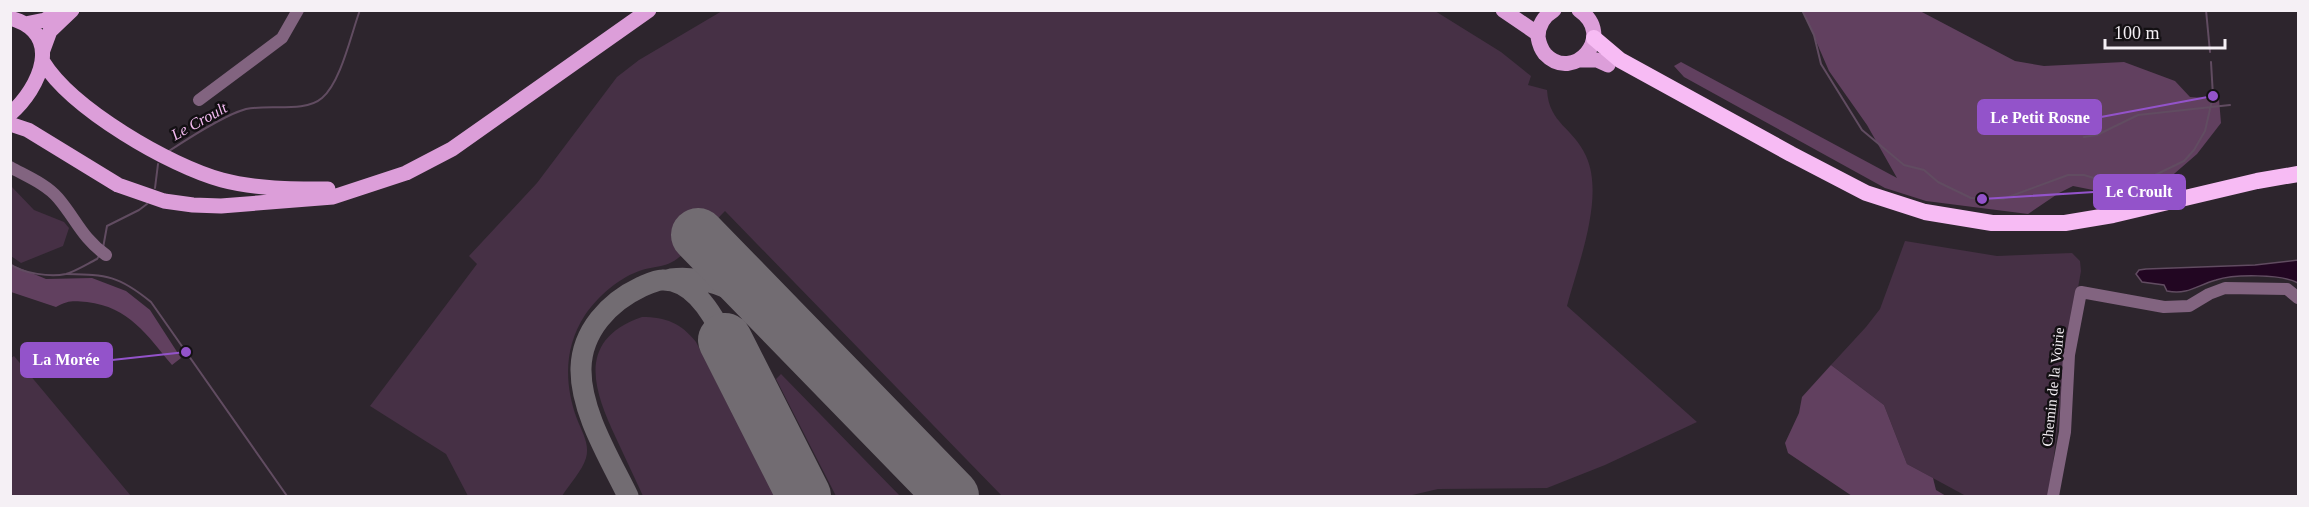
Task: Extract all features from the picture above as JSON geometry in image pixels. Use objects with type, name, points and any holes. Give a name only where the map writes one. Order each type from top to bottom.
[{"type":"highway","points":[[1594,38],[1628,64],[1820,170],[1866,193],[1925,212],[1992,223],[2035,225],[2079,222],[2257,181],[2298,174]]},
{"type":"highway","points":[[1608,65],[1845,195],[1898,216],[1956,229],[2010,235],[2067,233],[2098,229],[2298,184]]},
{"type":"main road","points":[[25,24],[45,20],[62,10]]},
{"type":"main road","points":[[10,114],[35,83],[50,31],[72,10]]},
{"type":"main road","points":[[10,124],[28,130],[118,185],[146,196],[177,203],[214,206],[333,197],[423,165],[465,141],[649,10]]},
{"type":"main road","points":[[1503,10],[1538,34]]},
{"type":"main road","points":[[1554,10],[1543,19],[1538,34],[1543,51],[1555,61],[1572,63],[1580,60],[1597,60],[1608,65]]},
{"type":"main road","points":[[1580,60],[1592,46],[1594,38],[1586,14]]},
{"type":"main road","points":[[10,18],[25,24],[35,34],[43,56],[58,80],[100,118],[173,162],[223,181],[268,188],[332,189],[372,185]]},
{"type":"street","points":[[199,100],[282,38],[298,10]]},
{"type":"street","points":[[10,167],[46,187],[57,197],[90,243],[102,252]]},
{"type":"street","name":"Chemin de la Voirie","points":[[2053,496],[2065,432],[2069,355],[2081,292],[2164,307],[2188,306],[2225,288],[2287,289],[2298,298]]},
{"type":"shaded area","points":[[722,11],[1435,11],[1501,52],[1531,76],[1528,85],[1547,90],[1552,111],[1575,138],[1586,156],[1593,191],[1588,231],[1567,306],[1697,422],[1605,465],[1547,488],[1438,489],[1408,496],[1002,496],[725,211],[678,259],[634,273],[618,282],[596,301],[578,327],[570,353],[568,379],[573,406],[585,438],[587,453],[582,468],[562,496],[468,496],[446,454],[370,406],[477,264],[469,256],[537,183],[617,77],[639,60]]},
{"type":"shaded area","points":[[1803,11],[1920,11],[2015,61],[2044,66],[2124,62],[2175,81],[2190,97],[2219,99],[2221,123],[2197,154],[2167,180],[2130,189],[2093,190],[2073,186],[2028,214],[1926,201],[1885,188],[1684,77],[1674,66],[1681,62],[1897,178],[1867,125],[1829,71]]},
{"type":"shaded area","points":[[10,185],[34,210],[64,222],[69,228],[63,246],[21,263],[11,256]]},
{"type":"shaded area","points":[[1905,241],[1997,256],[2072,253],[2080,261],[2081,271],[2067,350],[2049,496],[1966,496],[1907,464],[1884,405],[1831,365],[1880,309]]},
{"type":"shaded area","points":[[2298,260],[2298,283],[2281,278],[2234,277],[2216,280],[2187,291],[2175,292],[2167,291],[2164,285],[2142,282],[2136,274],[2139,270],[2146,269],[2255,265]]},
{"type":"shaded area","points":[[10,264],[46,279],[92,278],[126,291],[150,310],[181,358],[172,365],[136,324],[126,316],[102,305],[78,301],[56,307],[11,292]]},
{"type":"shaded area","points":[[642,317],[672,322],[685,330],[696,342],[775,496],[643,496],[601,402],[596,368],[599,352],[607,339],[621,327]]},
{"type":"shaded area","points":[[14,356],[131,496],[11,496],[10,359]]},
{"type":"shaded area","points":[[1831,365],[1884,405],[1907,464],[1933,478],[1936,490],[1946,496],[1852,496],[1788,453],[1785,443],[1799,413],[1802,397]]},
{"type":"shaded area","points":[[781,374],[900,496],[836,496],[776,379]]},
{"type":"waterway","name":"Le Croult","points":[[169,151],[207,127],[237,112],[255,108],[296,107],[315,103],[322,98],[335,81],[360,10]]},
{"type":"waterway","name":"Le Croult","points":[[1802,10],[1814,35],[1821,64],[1862,130],[1904,165],[1924,170],[1938,182],[1971,198],[2003,199],[2068,175],[2084,175],[2123,184],[2155,175],[2184,161],[2194,150],[2205,131],[2213,96],[2211,62]]},
{"type":"waterway","points":[[2206,10],[2210,52]]},
{"type":"waterway","points":[[2084,137],[2097,135],[2138,115],[2230,105]]},
{"type":"waterway","name":"Le Croult","points":[[155,188],[158,164]]},
{"type":"waterway","name":"Le Croult","points":[[103,248],[107,226],[147,204]]},
{"type":"waterway","name":"Le Croult","points":[[10,264],[29,272],[60,275],[78,269],[99,256]]},
{"type":"waterway","points":[[66,274],[112,278],[130,286],[151,302],[287,496]]},
{"type":"taxiway","points":[[671,279],[701,280],[728,288],[778,318]]},
{"type":"taxiway","points":[[628,496],[597,434],[585,401],[581,368],[586,342],[592,330],[608,309],[629,293],[662,280],[673,281],[693,292],[715,320],[725,340]]},
{"type":"runway","points":[[698,235],[952,496]]},
{"type":"runway","points":[[725,340],[804,496]]},
{"type":"place","name":"Le Petit Rosne","points":[[2213,96]]},
{"type":"place","name":"Le Croult","points":[[1982,199]]},
{"type":"place","name":"La Morée","points":[[186,352]]}]
